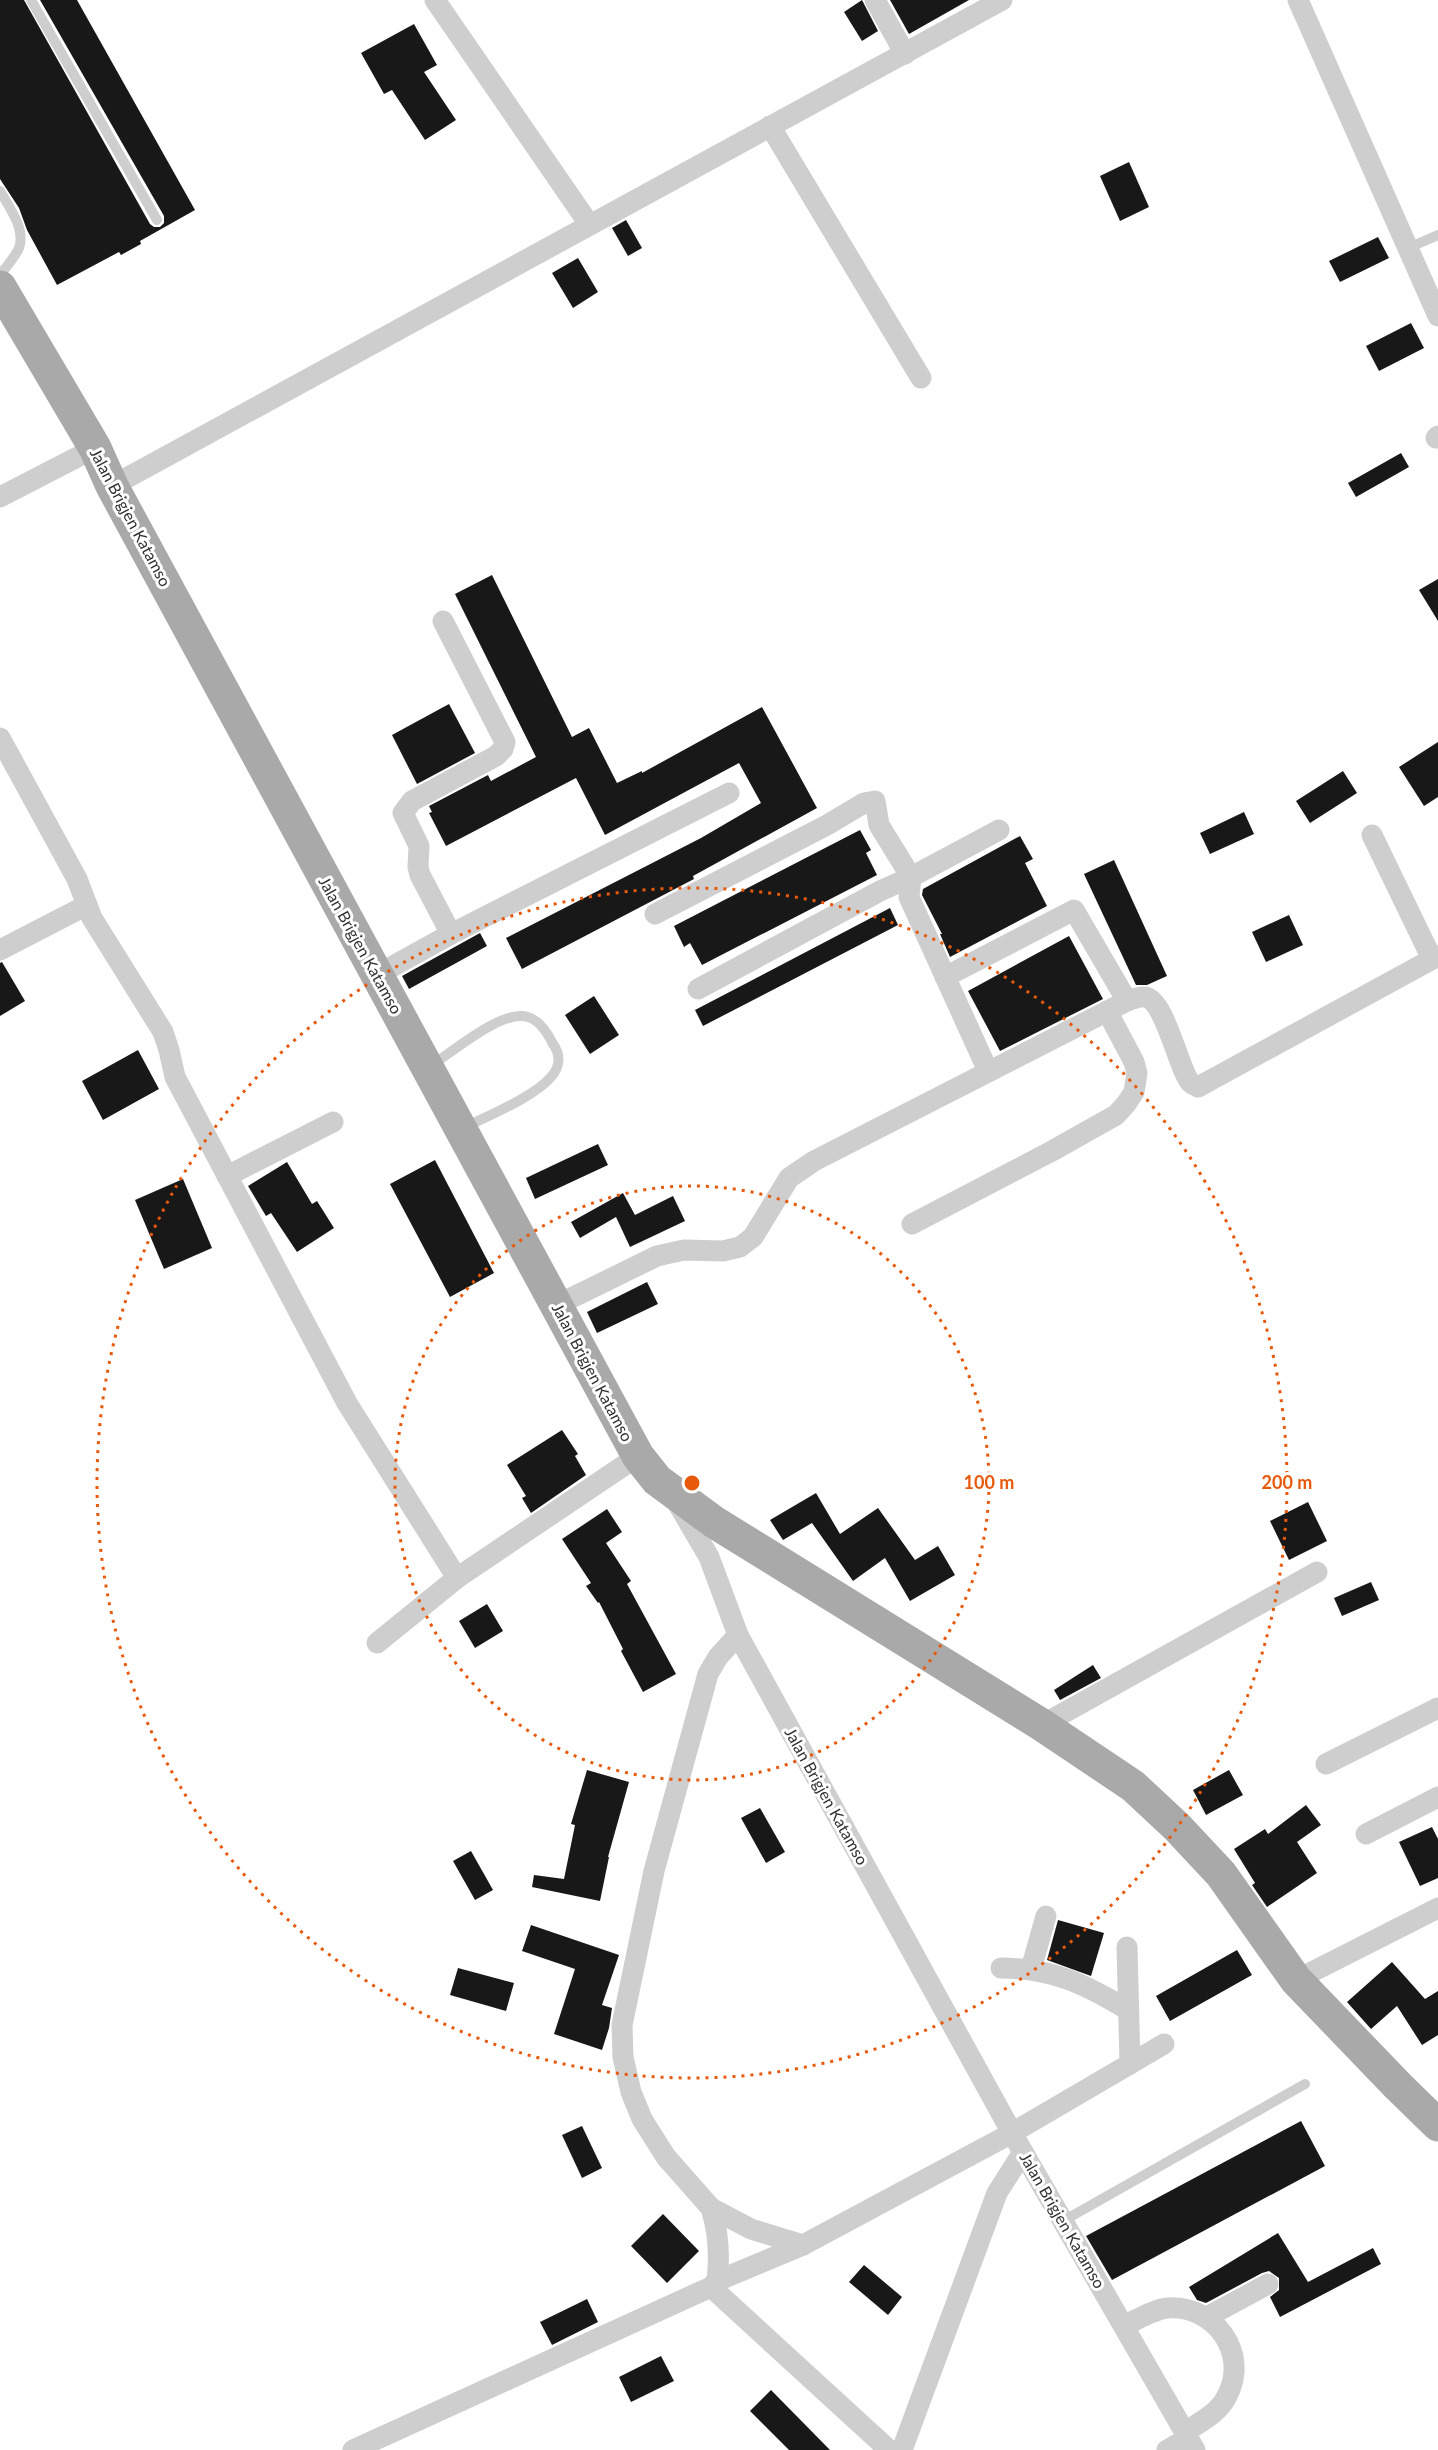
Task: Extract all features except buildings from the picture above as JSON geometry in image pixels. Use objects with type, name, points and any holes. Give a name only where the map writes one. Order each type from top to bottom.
[{"type":"main road","name":"Jalan Brigjen Katamso","points":[[0,287],[94,448],[112,486],[429,1067],[461,1130],[648,1468]]},
{"type":"main road","points":[[648,1468],[714,1522],[1042,1725],[1133,1786],[1177,1827],[1221,1874],[1296,1980],[1438,2125]]},
{"type":"street","points":[[435,0],[589,224]]},
{"type":"street","points":[[875,0],[905,54]]},
{"type":"street","points":[[1298,0],[1438,316]]},
{"type":"street","points":[[112,486],[589,224],[905,54],[994,2]]},
{"type":"street","points":[[770,126],[921,378]]},
{"type":"street","points":[[0,497],[94,448]]},
{"type":"street","points":[[444,621],[504,742],[503,749],[491,760],[412,801],[403,813],[419,846],[420,875],[451,934]]},
{"type":"street","points":[[0,738],[78,879],[87,905],[163,1032],[170,1050],[175,1077],[347,1403],[457,1578]]},
{"type":"street","points":[[377,975],[451,934],[729,793]]},
{"type":"street","points":[[655,914],[827,825],[864,803],[875,801],[879,825],[911,877],[909,897],[988,1071]]},
{"type":"street","points":[[698,989],[999,830]]},
{"type":"street","points":[[557,1305],[657,1256],[684,1250],[723,1251],[740,1247],[753,1237],[789,1178],[802,1169],[1127,1001],[1143,996],[1150,998],[1156,1005],[1174,1039],[1190,1082],[1198,1087],[1435,958],[1372,834]]},
{"type":"street","points":[[0,950],[87,905]]},
{"type":"street","points":[[945,977],[1074,910],[1127,1001]]},
{"type":"street","points":[[912,1224],[1116,1115],[1134,1092],[1137,1073],[1134,1062],[1107,1011]]},
{"type":"street","points":[[227,1176],[333,1122]]},
{"type":"street","points":[[377,1643],[457,1578],[648,1468]]},
{"type":"street","name":"Jalan Brigjen Katamso","points":[[648,1468],[684,1512],[709,1557],[738,1635],[1012,2133],[1190,2440]]},
{"type":"street","points":[[1042,1725],[1317,1572]]},
{"type":"street","points":[[738,1635],[718,1657],[708,1674],[654,1871],[622,2025],[623,2057],[631,2092],[642,2119],[666,2157],[711,2208],[751,2229],[803,2245]]},
{"type":"street","points":[[1326,1764],[1438,1708]]},
{"type":"street","points":[[1366,1834],[1438,1797]]},
{"type":"street","points":[[1296,1980],[1438,1908]]},
{"type":"street","points":[[1031,1969],[1046,1916]]},
{"type":"street","points":[[1127,1947],[1130,2064]]},
{"type":"street","points":[[1001,1968],[1031,1969],[1078,1982],[1128,2010]]},
{"type":"street","points":[[353,2450],[803,2245],[1012,2133],[1164,2044]]},
{"type":"street","points":[[902,2450],[997,2193],[1023,2152]]},
{"type":"street","points":[[711,2208],[717,2228],[720,2255],[714,2284]]},
{"type":"street","points":[[714,2284],[889,2450]]},
{"type":"street","points":[[1207,2317],[1268,2284]]},
{"type":"street","points":[[1125,2325],[1164,2308],[1184,2308],[1207,2317],[1225,2334],[1234,2357],[1233,2381],[1227,2397],[1190,2440],[1167,2450]]},
{"type":"lane","points":[[31,0],[156,220]]},
{"type":"lane","points":[[0,191],[17,223],[21,236],[19,248],[0,275]]},
{"type":"lane","points":[[1408,248],[1438,235]]},
{"type":"lane","points":[[429,1067],[503,1018],[517,1016],[530,1017],[538,1023],[558,1051],[558,1068],[542,1087],[461,1130]]},
{"type":"lane","points":[[1063,2221],[1305,2084]]}]
